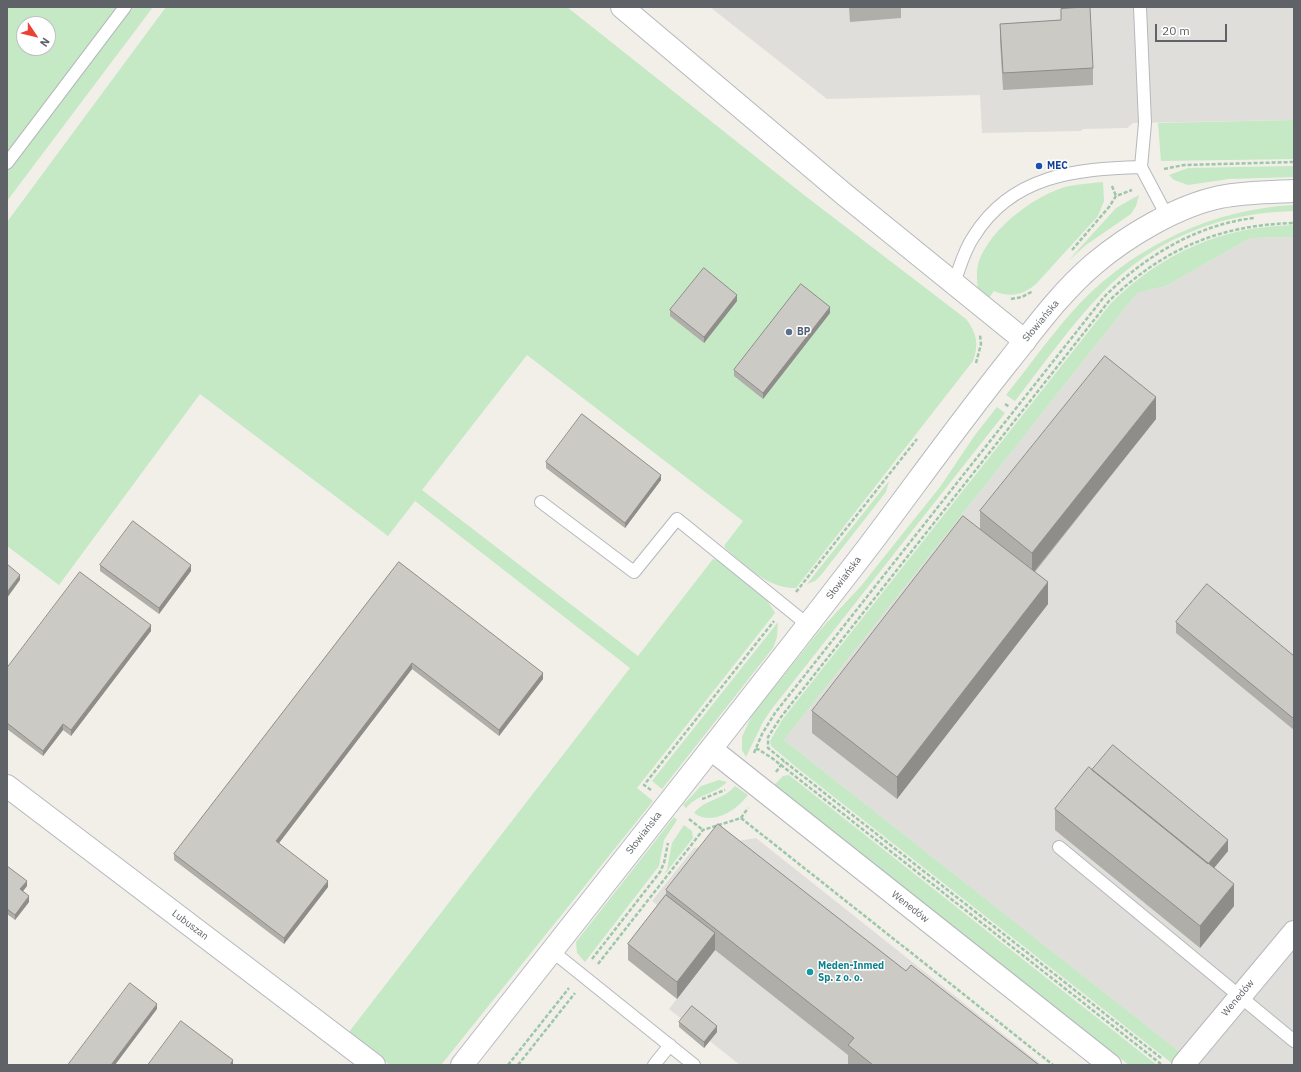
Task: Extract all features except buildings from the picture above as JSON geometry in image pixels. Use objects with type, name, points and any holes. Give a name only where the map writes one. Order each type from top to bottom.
[{"type":"street","points":[[622,7],[839,190],[1025,341]]},
{"type":"street","name":"Słowiańska","points":[[462,1065],[808,625],[1025,341],[1056,303],[1095,264],[1139,232],[1168,218],[1215,198],[1235,194],[1294,191]]},
{"type":"street","name":"Wenedów","points":[[710,749],[1110,1065]]},
{"type":"street","name":"Lubuszan","points":[[7,786],[374,1065]]},
{"type":"street","name":"Wenedów","points":[[1174,1063],[1240,996],[1294,932]]},
{"type":"lane","points":[[7,163],[126,7]]},
{"type":"lane","points":[[1140,7],[1145,123],[1141,167],[1168,218]]},
{"type":"lane","points":[[954,283],[965,252],[974,235],[998,207],[1013,194],[1042,180],[1064,174],[1084,170],[1141,167]]},
{"type":"lane","points":[[541,502],[634,572],[677,519],[808,625]]},
{"type":"lane","points":[[1059,846],[1294,1041]]},
{"type":"lane","points":[[552,951],[694,1065]]},
{"type":"lane","points":[[654,1065],[670,1045]]},
{"type":"path","points":[[1164,169],[1184,165],[1294,162]]},
{"type":"path","points":[[1110,182],[1116,196]]},
{"type":"path","points":[[1067,256],[1109,207],[1116,196],[1135,188]]},
{"type":"path","points":[[752,756],[762,734],[775,713],[1104,297],[1139,266],[1172,244],[1209,229],[1256,218]]},
{"type":"path","points":[[1174,1063],[784,761],[767,746],[768,737],[773,728],[1018,414],[1109,301],[1143,271],[1175,251],[1211,235],[1250,226],[1294,223]]},
{"type":"path","points":[[1004,299],[1022,297],[1038,287]]},
{"type":"path","points":[[800,587],[919,437]]},
{"type":"path","points":[[653,792],[644,785],[777,617]]},
{"type":"path","points":[[756,748],[1161,1065]]},
{"type":"path","points":[[780,766],[784,761]]},
{"type":"path","points":[[696,803],[726,789]]},
{"type":"path","points":[[518,1065],[703,830],[741,818],[1053,1065]]},
{"type":"path","points":[[689,819],[703,830]]},
{"type":"path","points":[[588,964],[660,872],[664,863],[668,841]]},
{"type":"path","points":[[508,1065],[574,982]]},
{"type":"shaded area","points":[[710,7],[1294,7],[1294,120],[1133,123],[1127,128],[1083,129],[1081,131],[982,133],[980,95],[827,99]]},
{"type":"shaded area","points":[[1294,237],[1294,1065],[1196,1065],[784,740],[1137,293],[1166,286],[1250,238]]},
{"type":"shaded area","points":[[756,838],[1042,1065],[740,1065],[669,1009],[715,950],[652,901],[694,848]]},
{"type":"green space","points":[[7,7],[153,7],[7,201]]},
{"type":"green space","points":[[166,7],[567,7],[804,195],[966,319],[975,334],[976,350],[973,361],[796,588],[776,585],[767,581],[727,550],[724,546],[743,521],[527,355],[422,490],[638,656],[713,559],[720,561],[767,600],[775,613],[637,788],[653,801],[441,1065],[390,1065],[349,1032],[630,668],[415,501],[388,536],[200,394],[59,585],[7,546],[7,222]]},
{"type":"green space","points":[[1294,120],[1294,159],[1161,161],[1158,123]]},
{"type":"green space","points":[[1294,166],[1294,177],[1229,179],[1188,185],[1174,180],[1169,175],[1188,168]]},
{"type":"green space","points":[[1103,182],[1104,201],[1098,216],[1036,284],[1026,291],[1011,295],[994,291],[989,298],[978,289],[977,268],[985,249],[993,236],[1016,214],[1043,196],[1056,190],[1069,186]]},
{"type":"green space","points":[[1139,195],[1136,206],[1131,214],[1086,245],[1068,261],[1116,208]]},
{"type":"green space","points":[[1294,205],[1294,211],[1266,213],[1214,223],[1166,243],[1144,257],[1122,274],[1090,306],[1015,401],[1006,395],[1053,335],[1083,300],[1128,262],[1153,246],[1207,222],[1264,208]]},
{"type":"green space","points":[[1294,225],[1294,237],[1250,238],[1166,286],[1137,293],[784,740],[1181,1053],[1173,1064],[796,767],[771,746],[770,741],[782,720],[1111,303],[1131,285],[1152,270],[1173,256],[1195,246],[1218,237],[1242,231]]},
{"type":"green space","points":[[997,407],[1005,413],[771,710],[763,722],[746,757],[742,750],[742,737],[752,715],[821,629],[861,586],[940,487],[975,435]]},
{"type":"green space","points":[[889,481],[886,492],[821,575],[815,581],[807,584]]},
{"type":"green space","points":[[778,622],[777,637],[773,648],[662,789],[652,781]]},
{"type":"green space","points":[[789,775],[1157,1065],[1129,1065],[774,785],[783,776]]},
{"type":"green space","points":[[719,780],[727,782],[717,789],[696,799],[686,808],[683,805],[701,786]]},
{"type":"green space","points":[[735,786],[748,795],[730,811],[723,815],[708,818],[701,817],[694,813],[698,808],[731,791]]},
{"type":"green space","points":[[674,817],[677,820],[664,840],[659,866],[585,962],[577,953],[576,942]]},
{"type":"green space","points":[[684,825],[692,831],[693,838],[664,875],[667,869],[672,843]]},
{"type":"place","name":"MEC","points":[[1039,166]]},
{"type":"place","name":"BP","points":[[789,332]]},
{"type":"place","name":"Meden-Inmed Sp. z o. o.","points":[[810,972]]}]
